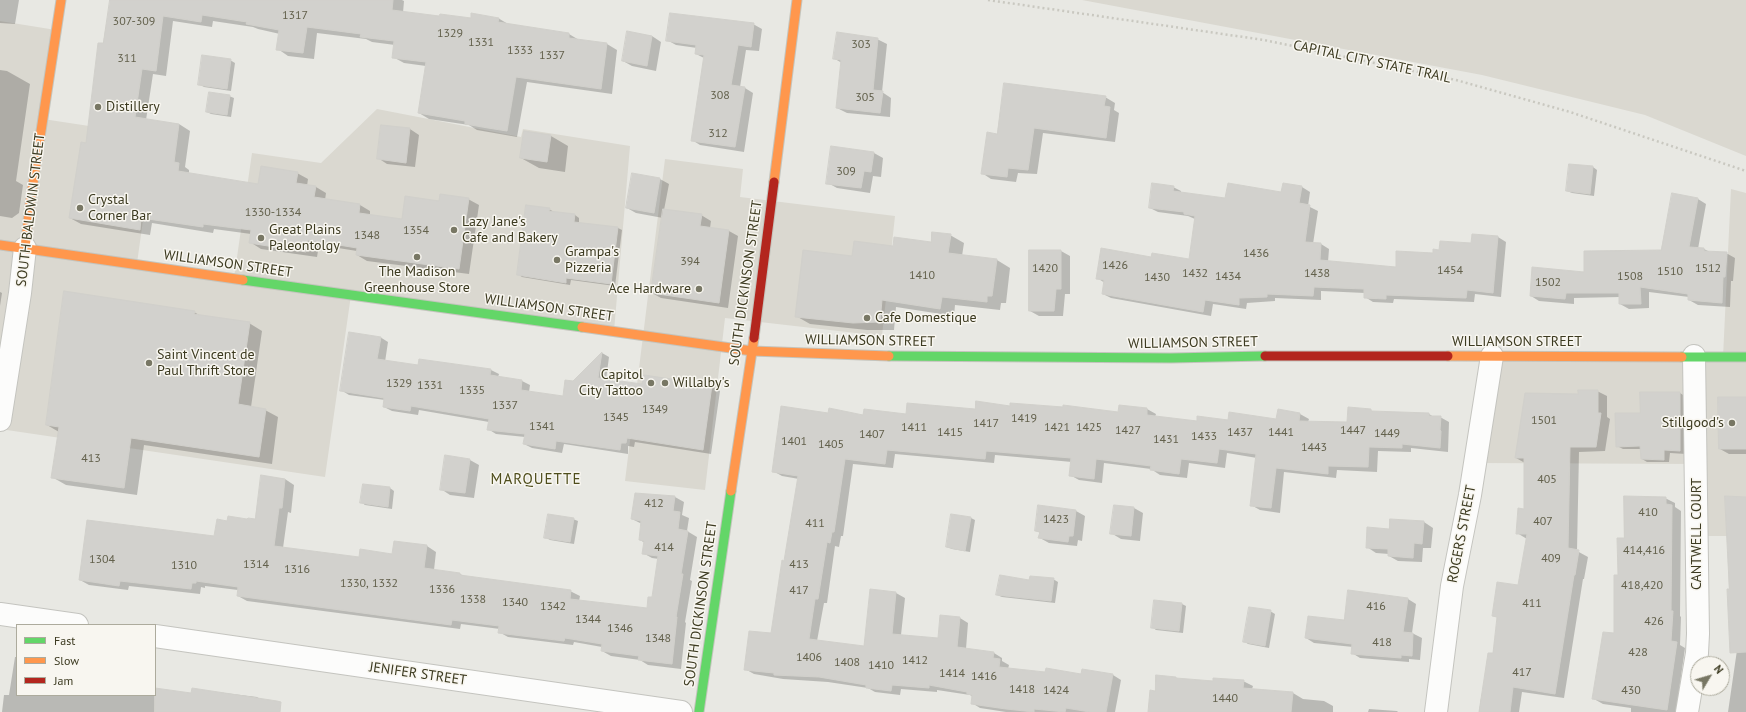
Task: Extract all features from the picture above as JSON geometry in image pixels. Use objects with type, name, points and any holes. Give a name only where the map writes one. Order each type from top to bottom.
[{"type":"street","name":"SOUTH BALDWIN STREET","points":[[0,420],[20,293],[30,203],[61,0]]},
{"type":"street","name":"SOUTH DICKINSON STREET","points":[[699,712],[752,351],[797,0]]},
{"type":"street","name":"WILLIAMSON STREET","points":[[0,244],[752,351],[854,356],[1156,358],[1332,355],[1746,357]]},
{"type":"street","name":"ROGERS STREET","points":[[1436,712],[1452,586],[1470,495],[1492,356]]},
{"type":"street","name":"CANTWELL COURT","points":[[1687,712],[1696,660],[1698,634],[1694,356]]},
{"type":"street","points":[[0,614],[70,624]]},
{"type":"street","name":"JENIFER STREET","points":[[156,636],[681,712]]},
{"type":"path","name":"CAPITAL CITY STATE TRAIL","points":[[988,0],[1264,40],[1456,80],[1570,112],[1742,169],[1746,169]]},
{"type":"shaded area","points":[[1082,0],[1746,0],[1746,156],[1645,115],[1482,75]]},
{"type":"shaded area","points":[[0,21],[56,30],[43,119],[155,136],[137,263],[234,278],[252,153],[321,163],[377,109],[521,137],[523,129],[630,146],[614,331],[351,295],[325,477],[0,429]]},
{"type":"shaded area","points":[[665,159],[743,169],[740,197],[895,216],[882,336],[725,318],[705,490],[625,481]]},
{"type":"shaded area","points":[[1731,189],[1746,193],[1746,536],[1697,536],[1697,464],[1475,463],[1492,356],[1723,357]]},
{"type":"building","points":[[110,0],[393,0],[392,10],[439,16],[440,14],[471,18],[471,13],[499,18],[498,22],[569,33],[569,38],[607,43],[601,89],[516,77],[507,131],[488,128],[465,124],[465,121],[418,113],[426,62],[392,58],[394,41],[360,37],[361,34],[307,27],[303,53],[276,50],[279,30],[246,24],[247,22],[202,15],[201,22],[163,16],[156,71],[142,69],[135,117],[179,124],[174,162],[179,163],[178,171],[258,184],[261,166],[298,172],[296,183],[316,186],[314,197],[360,204],[359,213],[402,219],[405,196],[439,201],[440,194],[469,198],[459,269],[356,255],[357,248],[308,240],[306,252],[249,243],[251,230],[203,224],[203,227],[141,218],[140,230],[69,218],[81,142],[86,143],[98,43],[103,43]]},
{"type":"building","points":[[670,13],[754,23],[751,47],[738,45],[731,85],[745,87],[735,147],[691,141],[704,55],[695,54],[696,45],[666,41]]},
{"type":"building","points":[[627,31],[652,36],[647,66],[622,61]]},
{"type":"building","points":[[837,32],[878,38],[873,90],[883,91],[880,113],[836,108],[841,60],[833,59]]},
{"type":"building","points":[[202,55],[231,59],[227,89],[198,85]]},
{"type":"building","points":[[1004,83],[1106,96],[1104,106],[1110,107],[1106,138],[1034,128],[1028,170],[1008,168],[1007,177],[981,174],[987,132],[997,134]]},
{"type":"building","points":[[209,92],[230,95],[227,115],[206,112]]},
{"type":"building","points":[[381,125],[410,128],[406,163],[377,159]]},
{"type":"building","points":[[524,131],[551,135],[547,162],[520,158]]},
{"type":"building","points":[[831,146],[874,152],[871,172],[864,171],[861,188],[826,184]]},
{"type":"building","points":[[1569,164],[1593,166],[1590,194],[1566,191]]},
{"type":"building","points":[[632,173],[660,178],[654,213],[626,208]]},
{"type":"building","points":[[1152,183],[1174,186],[1173,191],[1225,198],[1228,183],[1281,192],[1283,183],[1302,186],[1299,203],[1310,205],[1305,242],[1321,243],[1320,260],[1396,267],[1396,251],[1433,253],[1433,249],[1439,250],[1440,241],[1471,243],[1472,234],[1498,236],[1493,293],[1467,290],[1466,298],[1386,295],[1386,299],[1364,298],[1364,289],[1314,287],[1313,296],[1267,294],[1267,297],[1239,298],[1239,305],[1205,300],[1203,312],[1102,294],[1104,280],[1096,279],[1101,248],[1151,257],[1152,253],[1189,259],[1195,216],[1184,214],[1184,212],[1149,208]]},
{"type":"building","points":[[1672,193],[1698,198],[1689,247],[1704,248],[1704,251],[1727,252],[1725,277],[1723,277],[1722,303],[1688,300],[1688,294],[1640,287],[1641,304],[1619,304],[1619,293],[1566,293],[1565,299],[1530,296],[1532,267],[1584,272],[1584,251],[1661,250]]},
{"type":"building","points":[[526,205],[550,208],[549,211],[575,214],[574,222],[618,227],[611,284],[566,278],[566,283],[517,275]]},
{"type":"building","points":[[663,209],[702,214],[700,226],[729,230],[719,303],[651,293]]},
{"type":"building","points":[[932,232],[951,234],[948,253],[997,259],[992,296],[987,296],[987,302],[942,297],[940,309],[882,300],[880,322],[853,323],[795,317],[803,250],[852,256],[854,241],[893,246],[894,237],[931,242]]},
{"type":"building","points":[[1029,250],[1061,250],[1061,289],[1056,289],[1054,311],[1029,311]]},
{"type":"building","name":"Saint Vincent de Paul Thrift Store","points":[[64,291],[195,311],[194,314],[250,322],[238,404],[266,409],[259,457],[131,438],[124,488],[51,478],[59,427],[46,425]]},
{"type":"building","points":[[349,332],[381,337],[377,359],[418,365],[419,359],[491,369],[490,375],[522,380],[521,390],[563,396],[565,380],[573,381],[602,352],[598,378],[642,384],[644,375],[712,385],[703,450],[627,438],[626,443],[621,443],[620,450],[556,441],[555,449],[523,444],[525,434],[487,430],[489,419],[411,406],[410,411],[383,407],[384,398],[340,391]]},
{"type":"building","points":[[1578,390],[1598,390],[1598,413],[1601,413],[1596,447],[1570,447],[1568,548],[1579,550],[1555,694],[1513,687],[1510,712],[1479,712],[1488,653],[1493,653],[1497,617],[1492,616],[1497,582],[1518,585],[1527,534],[1516,534],[1518,508],[1524,509],[1524,458],[1515,458],[1525,393],[1578,394]]},
{"type":"building","points":[[1640,392],[1680,392],[1680,451],[1664,450],[1664,460],[1641,459],[1640,446],[1616,447],[1615,413],[1640,413]]},
{"type":"building","name":"Stillgood's","points":[[1718,397],[1746,397],[1746,449],[1719,449]]},
{"type":"building","points":[[976,401],[1010,406],[1010,403],[1063,407],[1063,405],[1118,412],[1119,405],[1147,408],[1147,415],[1197,421],[1197,416],[1228,420],[1229,412],[1276,419],[1278,409],[1300,413],[1299,421],[1347,422],[1348,407],[1371,409],[1371,411],[1429,413],[1429,416],[1441,416],[1440,448],[1402,444],[1402,448],[1369,447],[1368,467],[1328,466],[1328,474],[1276,468],[1271,508],[1250,506],[1256,454],[1219,449],[1217,463],[1181,459],[1179,474],[1150,470],[1151,466],[1096,459],[1094,479],[1069,476],[1071,458],[986,451],[985,459],[887,450],[885,464],[845,459],[834,532],[832,532],[830,543],[827,542],[818,599],[815,599],[809,639],[864,646],[870,589],[896,592],[892,634],[938,638],[940,615],[960,617],[957,647],[994,652],[993,658],[1000,659],[999,667],[1045,672],[1046,668],[1081,674],[1082,669],[1113,674],[1106,712],[1090,712],[1066,708],[1065,712],[1034,709],[1034,712],[1006,709],[971,704],[972,695],[967,694],[967,692],[929,685],[929,688],[892,685],[891,691],[866,688],[866,685],[819,677],[774,675],[774,673],[744,670],[749,631],[771,633],[782,560],[784,561],[798,476],[772,472],[781,406],[828,413],[829,408],[863,415],[864,409],[906,414],[907,403],[975,409]]},
{"type":"building","points":[[445,455],[470,459],[465,493],[440,490]]},
{"type":"building","points":[[261,475],[285,479],[282,508],[279,508],[274,546],[359,557],[360,549],[392,554],[394,541],[427,545],[424,568],[460,573],[460,575],[571,590],[570,599],[647,608],[648,597],[652,597],[658,556],[642,554],[644,541],[639,540],[641,521],[631,519],[635,493],[675,496],[673,511],[680,512],[678,529],[688,531],[681,574],[683,574],[676,617],[672,664],[638,660],[639,656],[601,651],[602,644],[565,638],[564,641],[498,633],[499,626],[452,620],[451,625],[237,596],[238,587],[196,581],[196,583],[192,583],[191,589],[120,581],[119,586],[79,580],[87,520],[214,536],[217,519],[227,521],[228,516],[255,519]]},
{"type":"building","points":[[363,484],[390,487],[388,507],[360,503]]},
{"type":"building","points":[[1624,496],[1666,497],[1666,504],[1672,505],[1671,611],[1673,611],[1671,641],[1677,642],[1667,710],[1592,699],[1603,632],[1614,633],[1614,575],[1618,575],[1617,538],[1624,538]]},
{"type":"building","points":[[1725,496],[1746,497],[1746,652],[1730,653]]},
{"type":"building","points":[[1038,505],[1076,510],[1073,536],[1069,536],[1068,542],[1038,538],[1040,532],[1035,531]]},
{"type":"building","points":[[1114,505],[1134,507],[1131,536],[1110,534]]},
{"type":"building","points":[[548,514],[574,518],[570,542],[544,538]]},
{"type":"building","points":[[951,514],[971,517],[965,551],[946,547]]},
{"type":"building","points":[[1390,519],[1424,521],[1422,544],[1414,543],[1413,558],[1388,556],[1388,549],[1366,548],[1367,527],[1389,529]]},
{"type":"building","points":[[1000,575],[1029,580],[1030,576],[1054,578],[1051,601],[996,595]]},
{"type":"building","points":[[1348,590],[1408,598],[1403,632],[1413,633],[1412,656],[1401,655],[1401,658],[1351,654],[1352,644],[1305,638],[1308,616],[1344,620]]},
{"type":"building","points":[[1154,600],[1182,603],[1179,631],[1151,628]]},
{"type":"building","points":[[1249,607],[1271,610],[1265,646],[1243,642]]},
{"type":"building","points":[[1156,675],[1213,681],[1213,678],[1244,680],[1243,688],[1293,692],[1291,712],[1148,712],[1150,690],[1155,691]]},
{"type":"building","points":[[156,688],[191,693],[192,688],[281,702],[280,712],[155,712]]},
{"type":"traffic: fast","points":[[243,280],[582,327]]},
{"type":"traffic: fast","points":[[889,356],[1171,358],[1265,356]]},
{"type":"traffic: fast","points":[[1682,357],[1746,357]]},
{"type":"traffic: fast","points":[[699,712],[731,491]]},
{"type":"traffic: slow","points":[[25,248],[30,203],[61,0]]},
{"type":"traffic: slow","points":[[774,182],[797,0]]},
{"type":"traffic: slow","points":[[0,245],[243,280]]},
{"type":"traffic: slow","points":[[582,327],[752,351],[889,356]]},
{"type":"traffic: slow","points":[[731,491],[754,338]]},
{"type":"traffic: slow","points":[[1448,356],[1682,357]]},
{"type":"traffic: jam","points":[[754,338],[774,182]]},
{"type":"traffic: jam","points":[[1265,356],[1448,356]]},
{"type":"place","name":"Distillery","points":[[98,107]]},
{"type":"place","name":"Crystal Corner Bar","points":[[80,208]]},
{"type":"place","name":"Lazy Jane's Cafe and Bakery","points":[[454,230]]},
{"type":"place","name":"Great Plains Paleontolgy","points":[[261,238]]},
{"type":"place","name":"The Madison Greenhouse Store","points":[[417,257]]},
{"type":"place","name":"Grampa's Pizzeria","points":[[557,260]]},
{"type":"place","name":"Ace Hardware","points":[[699,289]]},
{"type":"place","name":"Cafe Domestique","points":[[867,318]]},
{"type":"place","name":"Saint Vincent de Paul Thrift Store","points":[[149,363]]},
{"type":"place","name":"Capitol City Tattoo","points":[[651,383]]},
{"type":"place","name":"Willalby's","points":[[665,383]]},
{"type":"place","name":"Stillgood's","points":[[1732,423]]},
{"type":"district","name":"MARQUETTE","points":[[536,480]]}]
